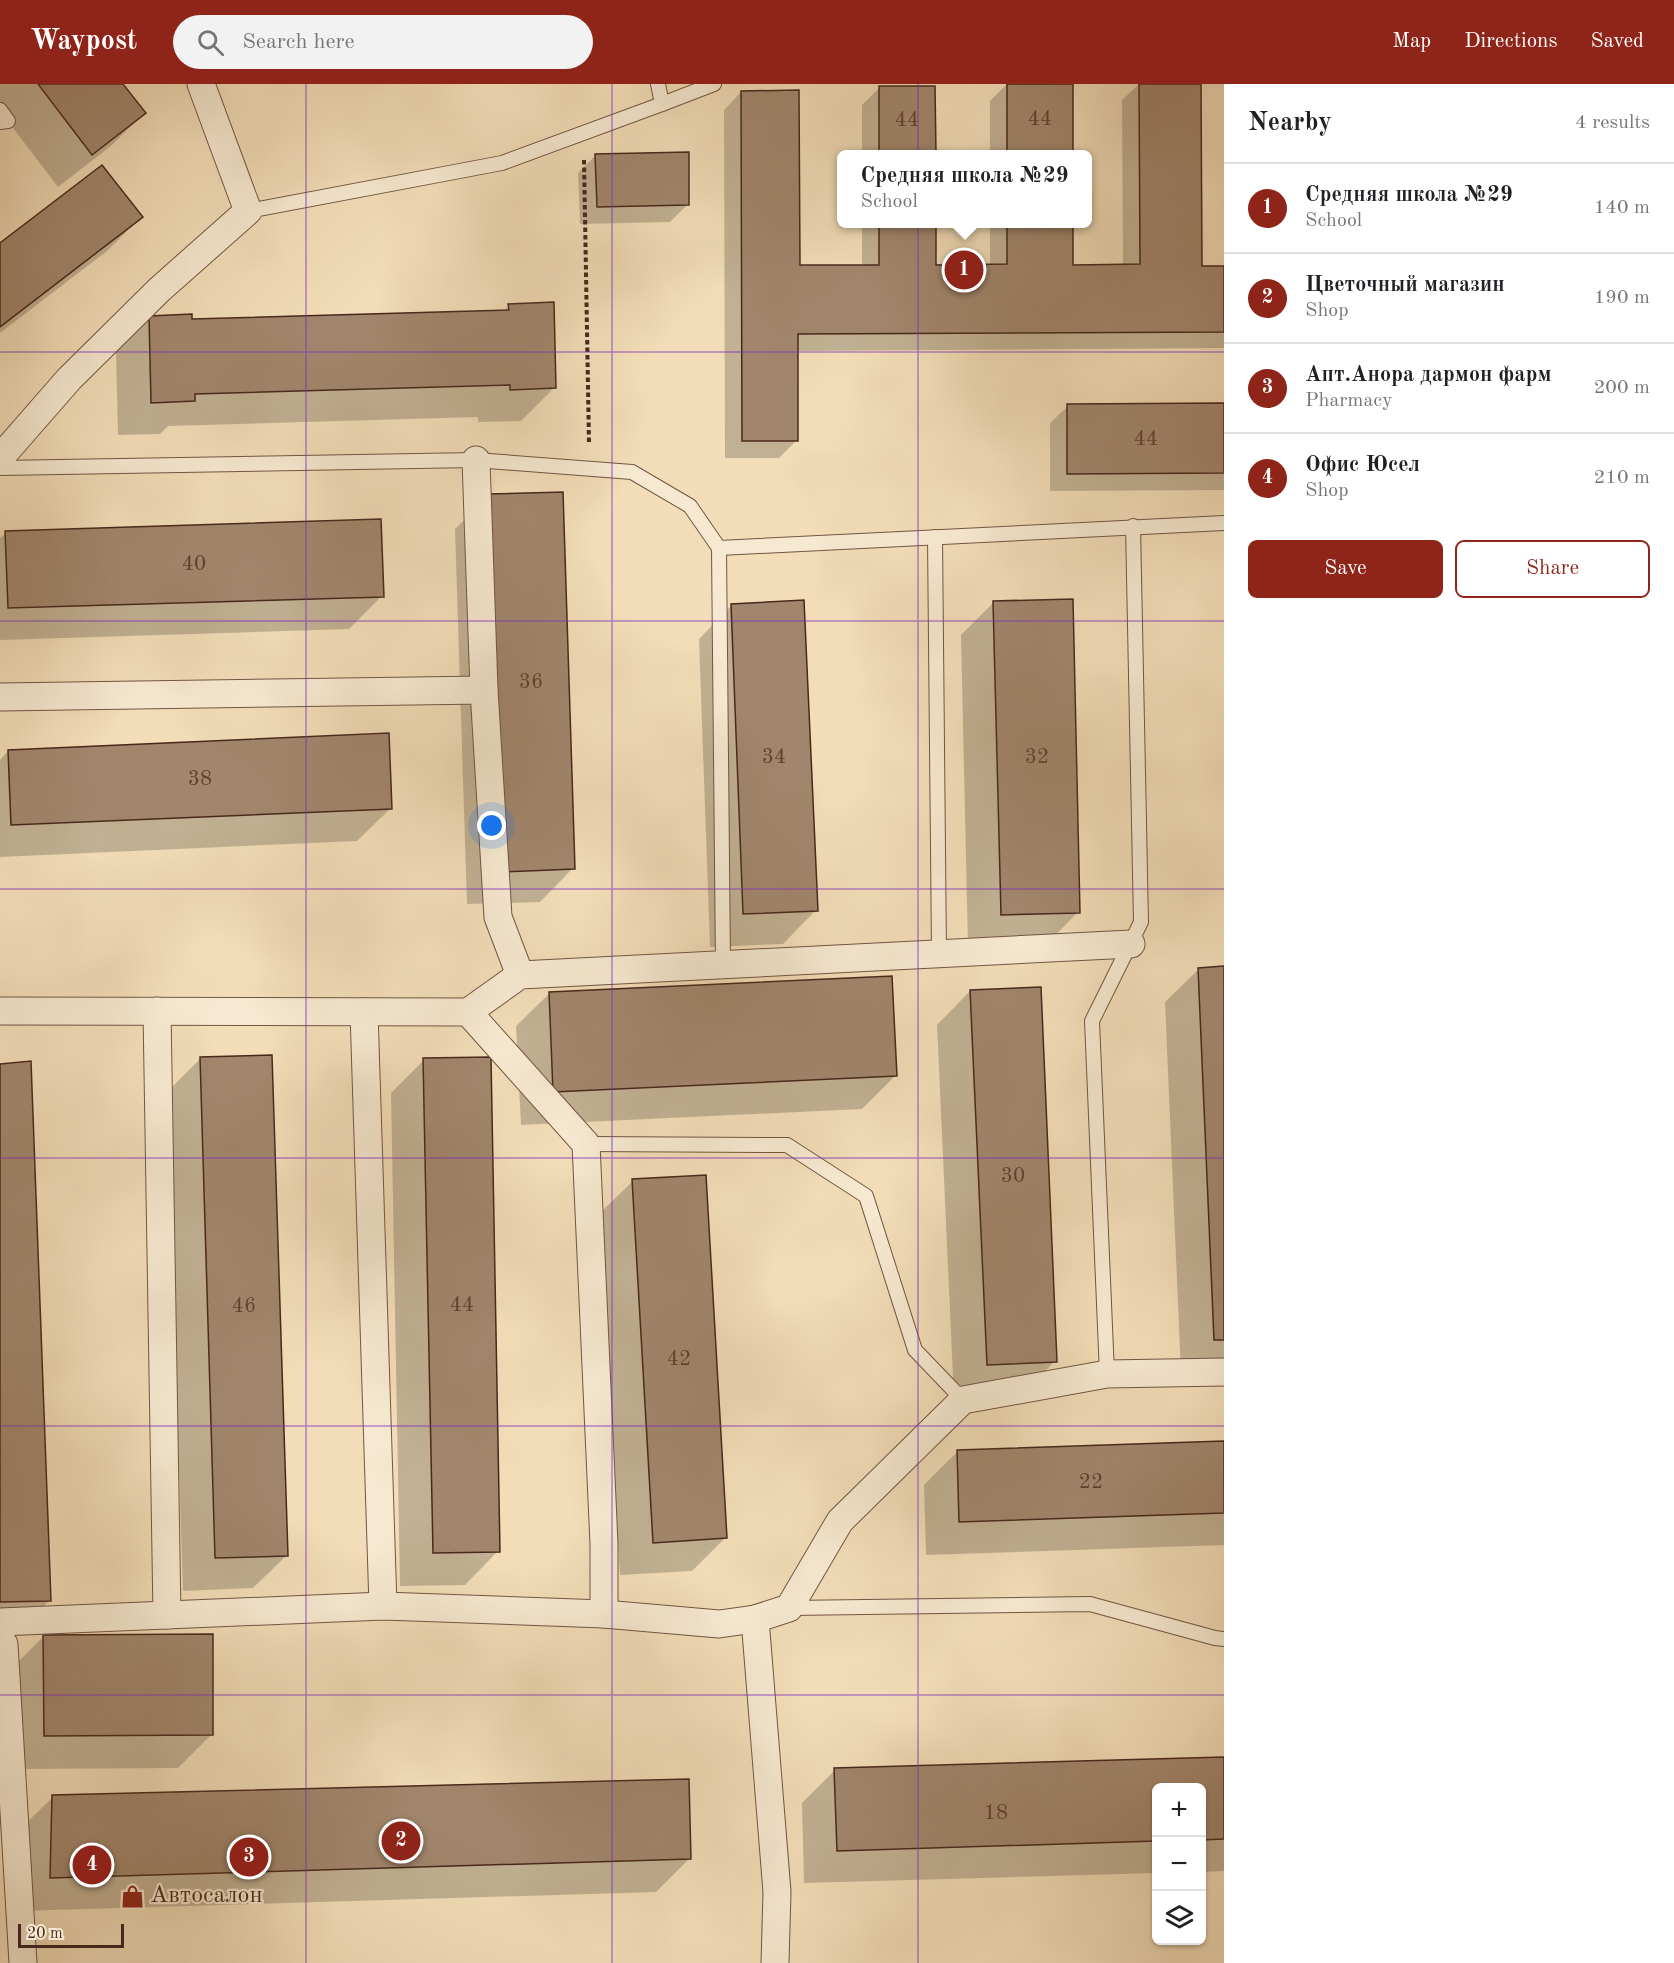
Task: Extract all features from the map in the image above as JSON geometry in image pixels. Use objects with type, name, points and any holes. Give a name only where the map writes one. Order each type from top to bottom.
[{"type":"street","points":[[0,458],[69,378],[159,290],[248,211],[201,84]]},
{"type":"street","points":[[476,460],[483,690],[498,917],[520,975]]},
{"type":"street","points":[[0,697],[483,690]]},
{"type":"street","points":[[0,1011],[468,1012],[520,975],[1131,944]]},
{"type":"street","points":[[157,1011],[167,1616]]},
{"type":"street","points":[[364,1012],[383,1606]]},
{"type":"street","points":[[468,1012],[586,1144],[604,1544],[604,1614]]},
{"type":"street","points":[[0,1622],[383,1606],[604,1614],[719,1624],[755,1619],[789,1608],[840,1521],[963,1400],[1107,1374],[1224,1372]]},
{"type":"street","points":[[755,1619],[777,1892],[775,1963]]},
{"type":"street","points":[[0,1639],[4,1644],[23,1963]]},
{"type":"lane","points":[[658,84],[662,104]]},
{"type":"lane","points":[[248,211],[502,163],[714,84]]},
{"type":"lane","points":[[0,110],[8,121],[0,122]]},
{"type":"lane","points":[[0,468],[476,460],[632,472],[690,506],[719,548],[723,965]]},
{"type":"lane","points":[[719,548],[1224,523]]},
{"type":"lane","points":[[1107,1374],[1092,1021],[1141,922],[1133,526]]},
{"type":"lane","points":[[935,537],[939,954]]},
{"type":"lane","points":[[586,1144],[787,1145],[866,1196],[915,1350],[963,1400]]},
{"type":"lane","points":[[789,1608],[1090,1604],[1224,1639]]},
{"type":"path","points":[[584,132],[590,469]]},
{"type":"building","points":[[38,84],[123,84],[146,113],[92,155]]},
{"type":"building","points":[[1007,84],[1073,84],[1073,150],[1007,150]]},
{"type":"building","points":[[1139,84],[1201,84],[1202,266],[1224,266],[1224,332],[798,334],[798,441],[742,441],[741,91],[799,90],[800,265],[879,265],[879,228],[936,228],[936,265],[1007,264],[1007,228],[1073,228],[1073,265],[1140,264]]},
{"type":"building","points":[[879,86],[935,86],[936,150],[879,150]]},
{"type":"building","points":[[689,152],[689,205],[597,207],[595,154]]},
{"type":"building","points":[[102,165],[143,217],[0,327],[0,243]]},
{"type":"building","points":[[554,302],[556,388],[510,390],[510,385],[195,394],[195,401],[151,403],[149,316],[192,314],[192,319],[509,310],[508,304]]},
{"type":"building","points":[[1224,403],[1224,473],[1067,474],[1067,404]]},
{"type":"building","points":[[563,492],[575,869],[500,872],[488,494]]},
{"type":"building","points":[[381,519],[384,597],[8,608],[5,531]]},
{"type":"building","points":[[1073,599],[1080,913],[1001,915],[993,601]]},
{"type":"building","points":[[804,600],[818,911],[743,914],[731,604]]},
{"type":"building","points":[[389,733],[392,809],[11,825],[8,750]]},
{"type":"building","points":[[1224,966],[1224,1340],[1214,1340],[1198,968]]},
{"type":"building","points":[[892,976],[897,1076],[553,1092],[549,992]]},
{"type":"building","points":[[1041,987],[1057,1362],[987,1365],[970,990]]},
{"type":"building","points":[[272,1055],[288,1556],[215,1558],[200,1057]]},
{"type":"building","points":[[491,1057],[500,1552],[433,1553],[423,1058]]},
{"type":"building","points":[[31,1061],[51,1601],[0,1602],[0,1064]]},
{"type":"building","points":[[706,1175],[727,1538],[653,1543],[632,1179]]},
{"type":"building","points":[[1224,1441],[1224,1513],[959,1522],[957,1450]]},
{"type":"building","points":[[213,1634],[213,1735],[44,1736],[43,1635]]},
{"type":"building","points":[[1224,1757],[1224,1839],[1206,1840],[1206,1783],[1152,1783],[1152,1841],[837,1851],[834,1768]]},
{"type":"building","points":[[689,1779],[691,1859],[50,1878],[52,1795]]},
{"type":"place","name":"Средняя школа №29","points":[[964,270]]},
{"type":"place","name":"Цветочный магазин","points":[[401,1841]]},
{"type":"place","name":"Апт.Анора дармон фарм","points":[[249,1857]]},
{"type":"place","name":"Офис Юсел","points":[[92,1865]]},
{"type":"place","name":"Автосалон","points":[[132,1896]]}]
